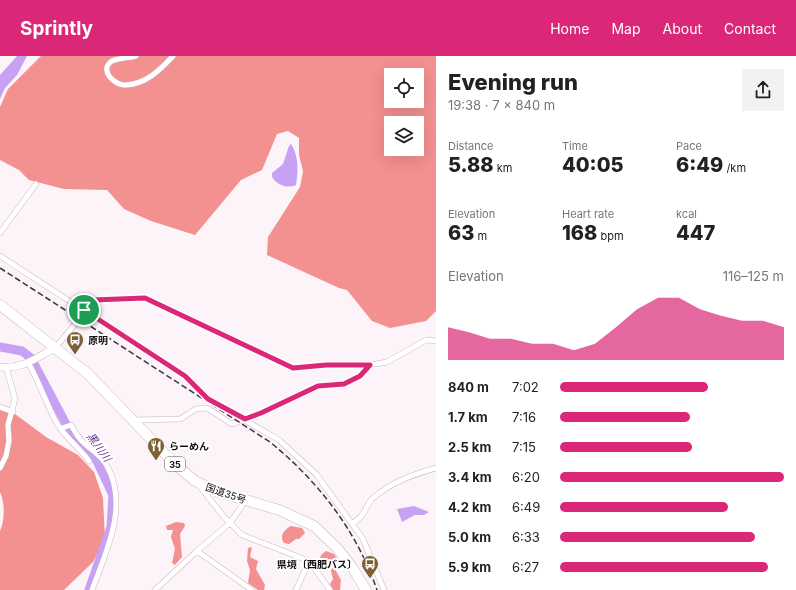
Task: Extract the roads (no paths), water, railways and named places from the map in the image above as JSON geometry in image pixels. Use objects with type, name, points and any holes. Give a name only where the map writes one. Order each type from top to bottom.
[{"type":"highway","name":"国道35号","points":[[0,305],[87,373],[176,465],[195,481],[216,491],[279,510],[314,526],[328,538],[348,562],[366,590]]},
{"type":"street","points":[[136,56],[114,60],[109,64],[107,71],[108,77],[124,86],[137,83],[159,70],[173,56]]},
{"type":"street","points":[[0,232],[36,184]]},
{"type":"street","points":[[0,256],[185,376],[208,399],[279,440],[316,474],[353,523],[363,539],[384,590]]},
{"type":"street","points":[[83,311],[89,302],[93,300],[145,298],[293,368],[326,365],[370,365],[386,362],[426,340],[436,341]]},
{"type":"street","points":[[0,468],[6,456],[9,441],[8,425],[13,412],[15,399],[3,367],[29,364],[55,348],[76,323]]},
{"type":"street","points":[[29,364],[41,385],[55,420],[71,442],[89,461]]},
{"type":"street","points":[[132,420],[180,419],[196,409],[207,408],[232,424],[261,413],[318,386],[344,384],[360,376],[370,365]]},
{"type":"street","points":[[0,407],[13,412]]},
{"type":"street","points":[[62,428],[71,425],[82,441],[100,455],[108,467],[115,494],[113,531],[92,590]]},
{"type":"street","points":[[353,523],[363,514],[366,505],[391,485],[403,478],[436,468]]},
{"type":"street","points":[[195,481],[208,500],[242,535],[309,561],[330,590]]},
{"type":"street","points":[[155,590],[197,551],[230,524],[246,500]]},
{"type":"street","points":[[197,551],[252,590]]},
{"type":"street","points":[[296,590],[309,561]]},
{"type":"waterway","name":"黒川川","points":[[0,347],[22,351],[31,358],[67,426],[97,461],[113,495],[111,527],[89,590]]},
{"type":"tunnel","points":[[76,323],[83,312]]},
{"type":"railway","points":[[0,268],[270,442],[288,457],[320,490],[334,508],[359,547],[377,590]]},
{"type":"place","name":"原明","points":[[75,355]]},
{"type":"place","name":"らーめん","points":[[156,461]]},
{"type":"place","name":"県境〔西肥バス〕","points":[[370,579]]}]
